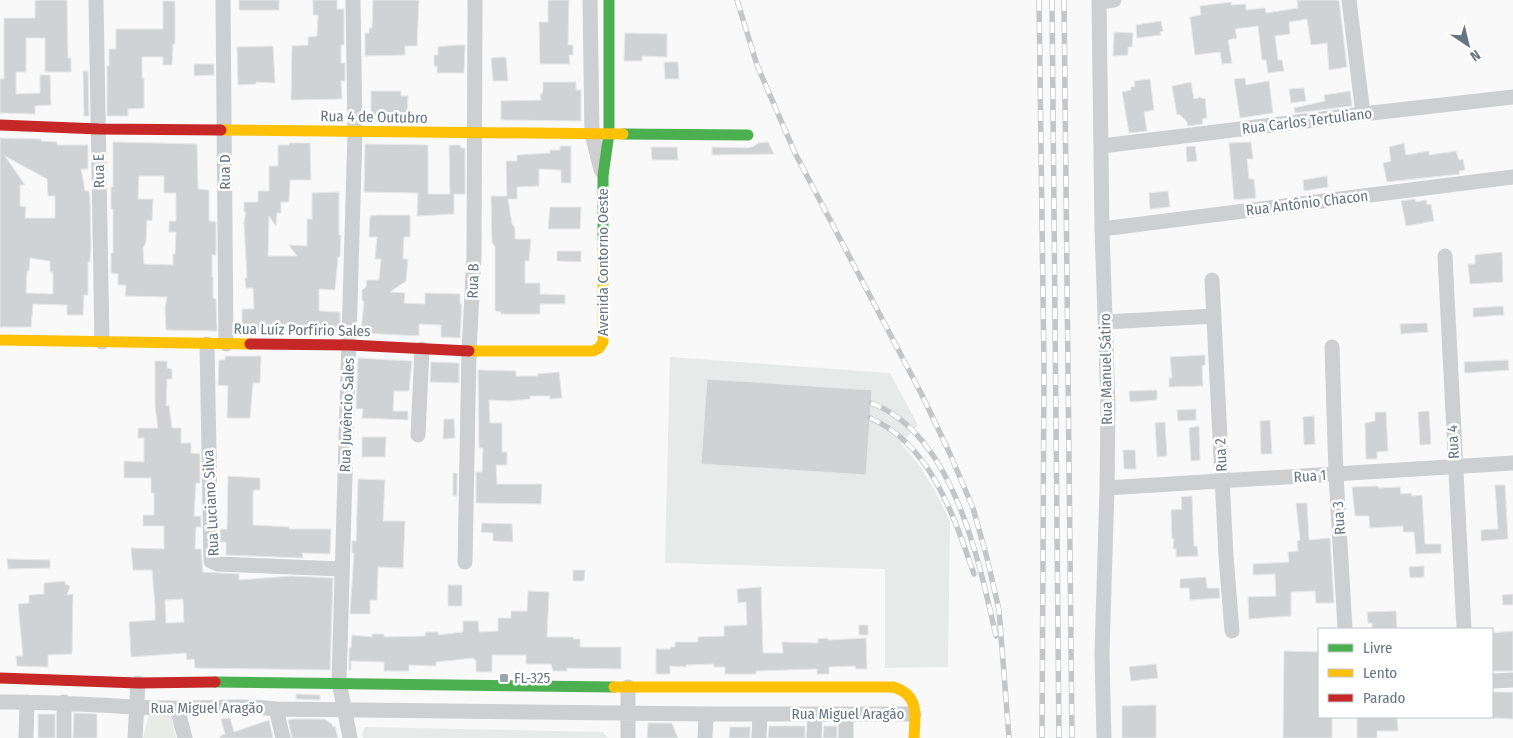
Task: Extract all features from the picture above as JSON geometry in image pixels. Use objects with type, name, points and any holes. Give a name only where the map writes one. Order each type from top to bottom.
[{"type":"street","name":"Rua E","points":[[96,0],[102,342]]},
{"type":"street","name":"Rua D","points":[[223,0],[226,344]]},
{"type":"street","name":"Rua Juvêncio Sales","points":[[350,738],[339,682],[355,132],[353,0]]},
{"type":"street","name":"Rua B","points":[[465,562],[469,351],[474,256],[475,0]]},
{"type":"street","name":"Avenida Contorno Oeste","points":[[590,0],[592,134],[603,176]]},
{"type":"street","name":"Avenida Contorno Oeste","points":[[602,347],[604,342],[603,176],[608,134],[609,0]]},
{"type":"street","points":[[1349,0],[1363,114]]},
{"type":"street","name":"Rua Manuel Sátiro","points":[[1104,1],[1102,228],[1108,406],[1102,654],[1104,738]]},
{"type":"street","name":"Rua Carlos Tertuliano","points":[[1102,146],[1513,97]]},
{"type":"street","name":"Rua 4 de Outubro","points":[[0,125],[99,129],[748,135]]},
{"type":"street","name":"Rua Antônio Chacon","points":[[1102,228],[1513,177]]},
{"type":"street","name":"Rua 4","points":[[1445,256],[1454,467],[1464,628]]},
{"type":"street","name":"Rua 2","points":[[1212,280],[1232,631]]},
{"type":"street","points":[[1105,322],[1214,316]]},
{"type":"street","name":"Rua Luíz Porfírio Sales","points":[[0,340],[350,345],[469,351],[593,351],[602,347]]},
{"type":"street","name":"Rua Luciano Silva","points":[[206,344],[211,561],[218,564],[342,570]]},
{"type":"street","name":"Rua 3","points":[[1332,347],[1336,475],[1345,628]]},
{"type":"street","points":[[418,435],[422,349]]},
{"type":"street","name":"Rua 1","points":[[1107,488],[1513,463]]},
{"type":"street","name":"Rua Miguel Aragão","points":[[0,678],[138,683],[256,681],[628,687],[893,687],[910,694],[914,703],[914,714],[712,714],[276,709],[258,706],[136,708],[64,702],[0,702]]},
{"type":"street","points":[[1493,681],[1513,680]]},
{"type":"street","points":[[256,681],[258,706]]},
{"type":"street","points":[[135,738],[138,683]]},
{"type":"street","points":[[415,684],[415,710]]},
{"type":"street","points":[[705,738],[718,686]]},
{"type":"street","points":[[628,687],[628,738]]},
{"type":"street","points":[[26,738],[27,702]]},
{"type":"street","points":[[64,702],[64,738]]},
{"type":"street","points":[[177,708],[185,738]]},
{"type":"street","points":[[276,709],[283,738]]},
{"type":"street","points":[[759,738],[760,714]]},
{"type":"street","points":[[814,714],[814,738]]},
{"type":"street","points":[[846,714],[846,738]]},
{"type":"street","points":[[914,714],[914,738]]},
{"type":"shaded area","points":[[670,357],[890,373],[918,425],[901,444],[919,465],[950,521],[948,667],[885,668],[885,569],[665,563]]},
{"type":"shaded area","points":[[164,710],[171,716],[176,738],[143,738],[149,714]]},
{"type":"shaded area","points":[[365,727],[603,732],[608,738],[363,738],[362,735]]},
{"type":"building","points":[[67,0],[68,58],[71,58],[71,72],[45,72],[45,38],[26,38],[26,72],[16,72],[16,94],[40,93],[40,75],[50,75],[51,105],[35,106],[35,114],[0,113],[0,79],[4,79],[4,18],[35,18],[35,1]]},
{"type":"building","points":[[239,0],[279,0],[279,10],[239,10]]},
{"type":"building","points":[[313,0],[337,0],[337,9],[344,9],[344,45],[341,45],[341,63],[345,63],[345,81],[341,81],[342,99],[291,100],[292,46],[308,45],[308,37],[317,36],[318,15],[313,15]]},
{"type":"building","points":[[373,0],[419,0],[417,46],[405,46],[405,55],[365,56],[365,33],[369,33],[369,28],[372,28]]},
{"type":"building","points":[[548,0],[569,0],[568,45],[573,45],[573,55],[569,55],[570,64],[540,64],[539,22],[548,22]]},
{"type":"building","points":[[1297,0],[1339,0],[1347,67],[1329,70],[1327,43],[1311,45],[1307,19],[1289,22],[1290,34],[1275,36],[1278,60],[1282,60],[1284,71],[1268,73],[1266,60],[1262,60],[1258,26],[1235,29],[1237,38],[1228,40],[1232,63],[1222,64],[1220,52],[1195,55],[1190,17],[1201,15],[1200,6],[1231,2],[1231,5],[1246,4],[1246,10],[1265,8],[1266,13],[1298,8]]},
{"type":"building","points":[[163,1],[175,1],[175,44],[173,44],[172,65],[163,65],[163,57],[142,57],[144,108],[128,109],[128,116],[107,116],[107,66],[109,66],[109,49],[116,49],[116,29],[163,29]]},
{"type":"building","points":[[1161,21],[1163,31],[1160,32],[1161,35],[1137,38],[1136,25]]},
{"type":"building","points":[[1114,32],[1133,33],[1132,47],[1128,47],[1128,55],[1113,56]]},
{"type":"building","points":[[625,33],[667,34],[667,57],[642,56],[642,61],[624,61]]},
{"type":"building","points":[[465,45],[464,73],[437,73],[437,66],[434,66],[434,55],[438,55],[438,47]]},
{"type":"building","points":[[273,46],[275,83],[256,82],[256,84],[238,85],[237,47]]},
{"type":"building","points":[[491,58],[506,58],[508,81],[493,81]]},
{"type":"building","points":[[664,62],[678,62],[679,79],[665,79]]},
{"type":"building","points":[[194,64],[214,64],[214,75],[194,76]]},
{"type":"building","points":[[83,71],[88,71],[89,116],[84,116]]},
{"type":"building","points":[[1245,78],[1246,85],[1269,81],[1273,113],[1240,118],[1234,79]]},
{"type":"building","points":[[1150,79],[1154,110],[1144,112],[1147,131],[1129,133],[1122,92],[1131,90],[1131,87],[1135,86],[1134,81]]},
{"type":"building","points":[[543,82],[576,82],[576,90],[581,90],[581,121],[501,120],[501,101],[541,100],[540,94],[542,94],[543,90]]},
{"type":"building","points":[[1191,82],[1194,99],[1205,98],[1207,118],[1202,119],[1203,124],[1188,126],[1187,122],[1179,114],[1177,115],[1172,86]]},
{"type":"building","points":[[1304,88],[1306,101],[1291,103],[1289,89]]},
{"type":"building","points":[[371,91],[401,91],[401,96],[408,96],[407,119],[371,119]]},
{"type":"building","points":[[1350,91],[1352,106],[1295,113],[1294,108],[1325,101],[1324,95]]},
{"type":"building","points":[[0,138],[41,139],[41,141],[57,142],[57,145],[88,145],[88,169],[81,169],[85,191],[89,191],[90,197],[91,247],[90,262],[88,262],[88,295],[84,295],[83,315],[67,315],[67,305],[33,304],[31,327],[0,327]],"holes":[[[5,156],[47,179],[48,196],[55,196],[55,218],[25,218],[26,207],[20,206],[20,185],[25,185]],[[30,258],[50,261],[50,272],[53,272],[53,294],[26,293],[27,271],[29,271]]]},
{"type":"building","points":[[113,142],[197,144],[198,189],[209,190],[209,221],[216,222],[216,255],[212,255],[212,277],[213,298],[216,299],[217,331],[166,330],[165,308],[167,297],[125,296],[126,285],[118,285],[118,274],[111,273],[113,209],[111,209],[111,187],[113,187]],"holes":[[[139,176],[164,176],[164,193],[176,193],[176,221],[169,221],[169,232],[176,232],[173,265],[144,264],[143,248],[146,242],[147,220],[152,221],[153,199],[138,199]]]},
{"type":"building","points":[[768,142],[774,154],[712,155],[712,147],[748,148],[758,143]]},
{"type":"building","points":[[1251,142],[1253,159],[1247,159],[1249,179],[1254,179],[1256,198],[1234,200],[1229,143]]},
{"type":"building","points":[[289,143],[310,143],[311,180],[290,180],[289,202],[281,202],[281,213],[277,213],[276,226],[269,216],[268,256],[297,256],[289,245],[307,246],[307,219],[312,219],[312,193],[339,192],[339,235],[341,235],[335,290],[319,289],[319,311],[340,312],[340,332],[242,331],[242,309],[254,309],[253,288],[246,288],[245,278],[247,278],[244,223],[246,212],[244,212],[244,202],[258,202],[258,191],[269,191],[269,166],[278,166],[278,145],[289,145]]},
{"type":"building","points":[[1404,143],[1406,155],[1429,151],[1429,155],[1456,151],[1459,160],[1463,159],[1465,170],[1459,171],[1460,174],[1387,182],[1383,163],[1391,161],[1389,147]]},
{"type":"building","points":[[365,144],[428,145],[428,194],[450,194],[449,145],[460,145],[461,148],[465,148],[465,194],[454,194],[454,214],[417,216],[418,193],[364,192]]},
{"type":"building","points":[[560,146],[571,146],[571,183],[561,183],[561,170],[539,169],[539,186],[517,187],[517,199],[508,199],[512,224],[515,228],[515,239],[531,239],[529,261],[525,261],[525,283],[540,283],[540,294],[565,295],[565,304],[540,304],[540,314],[501,314],[501,312],[495,311],[495,247],[492,242],[491,196],[507,196],[506,161],[517,161],[517,155],[550,153],[550,150],[560,150]]},
{"type":"building","points":[[1195,146],[1197,161],[1187,162],[1186,147]]},
{"type":"building","points":[[651,147],[677,147],[678,160],[652,160]]},
{"type":"building","points":[[1327,176],[1328,187],[1304,191],[1303,180]]},
{"type":"building","points":[[1168,191],[1170,207],[1150,209],[1149,193]]},
{"type":"building","points":[[1415,199],[1416,202],[1426,200],[1427,205],[1431,204],[1434,221],[1406,226],[1401,201]]},
{"type":"building","points":[[550,207],[581,207],[580,229],[548,229]]},
{"type":"building","points":[[410,215],[410,237],[404,237],[403,259],[408,259],[406,281],[390,292],[405,293],[404,303],[425,304],[425,293],[460,294],[460,304],[462,304],[460,338],[441,337],[441,325],[419,324],[419,336],[361,333],[364,301],[362,301],[362,290],[366,287],[367,280],[379,280],[381,259],[375,259],[377,237],[369,237],[370,216]]},
{"type":"building","points":[[557,251],[581,251],[581,262],[557,261]]},
{"type":"building","points":[[1502,252],[1503,282],[1470,284],[1468,264],[1475,264],[1475,255]]},
{"type":"building","points":[[1503,306],[1504,315],[1473,317],[1473,308]]},
{"type":"building","points":[[1427,323],[1428,332],[1401,334],[1400,324]]},
{"type":"building","points":[[1205,355],[1205,365],[1202,366],[1203,386],[1169,387],[1169,378],[1172,378],[1170,357]]},
{"type":"building","points":[[225,356],[261,356],[260,383],[253,383],[250,418],[227,418],[228,386],[218,385],[219,360],[225,360]]},
{"type":"building","points":[[358,358],[412,361],[409,391],[394,391],[393,411],[408,411],[408,420],[362,418],[363,409],[356,409]]},
{"type":"building","points":[[1508,360],[1509,370],[1465,373],[1464,362]]},
{"type":"building","points":[[155,361],[167,361],[167,368],[172,369],[172,379],[167,379],[166,406],[169,405],[172,428],[181,428],[181,443],[191,443],[191,453],[200,454],[200,483],[196,483],[194,516],[201,516],[201,527],[196,527],[195,549],[201,549],[203,572],[239,574],[239,580],[291,576],[333,578],[330,670],[195,668],[194,659],[187,660],[186,653],[131,657],[129,622],[155,620],[155,606],[152,570],[133,570],[131,548],[164,549],[164,526],[143,526],[143,515],[154,515],[154,493],[151,493],[151,478],[124,478],[124,461],[144,462],[144,438],[138,438],[138,428],[158,428],[155,406]],"holes":[[[183,599],[184,622],[166,623],[165,600]]]},
{"type":"building","points":[[431,362],[459,363],[459,383],[430,382]]},
{"type":"building","points":[[478,370],[516,371],[516,376],[538,376],[538,374],[559,372],[562,398],[550,399],[550,396],[530,396],[530,399],[510,401],[489,400],[490,423],[502,423],[502,452],[507,452],[507,465],[496,465],[497,484],[542,484],[541,504],[476,503],[476,472],[482,472],[483,448],[479,448]]},
{"type":"building","points":[[707,379],[872,390],[866,475],[701,464]]},
{"type":"building","points":[[1157,390],[1157,400],[1130,402],[1129,391]]},
{"type":"building","points":[[1196,409],[1196,420],[1178,421],[1177,410]]},
{"type":"building","points":[[1429,411],[1431,444],[1420,445],[1418,412]]},
{"type":"building","points":[[1375,412],[1386,412],[1388,451],[1377,452],[1377,459],[1366,459],[1365,423],[1375,421]]},
{"type":"building","points":[[1314,416],[1315,444],[1304,445],[1303,417]]},
{"type":"building","points":[[444,419],[454,419],[455,438],[443,439]]},
{"type":"building","points":[[1270,420],[1272,454],[1261,454],[1260,421]]},
{"type":"building","points":[[1165,422],[1167,456],[1157,457],[1155,423]]},
{"type":"building","points":[[1199,426],[1200,460],[1191,461],[1189,428]]},
{"type":"building","points":[[362,437],[386,437],[385,457],[362,457]]},
{"type":"building","points":[[1123,450],[1135,450],[1136,469],[1124,469]]},
{"type":"building","points":[[453,473],[457,473],[457,496],[453,496]]},
{"type":"building","points":[[228,476],[260,478],[260,490],[253,490],[253,525],[289,527],[289,529],[331,529],[330,554],[302,553],[303,558],[226,555],[226,542],[220,542],[220,529],[227,529]]},
{"type":"building","points":[[358,479],[385,480],[383,521],[405,521],[403,568],[378,567],[377,600],[370,600],[370,614],[350,614],[354,553],[352,553],[352,541],[356,541]]},
{"type":"building","points":[[1495,485],[1505,485],[1508,539],[1481,541],[1481,530],[1498,529]]},
{"type":"building","points":[[1378,486],[1379,488],[1400,487],[1401,494],[1422,495],[1425,544],[1441,544],[1441,553],[1416,554],[1414,532],[1403,532],[1403,526],[1370,528],[1369,516],[1355,516],[1352,487]]},
{"type":"building","points":[[1192,496],[1194,546],[1197,546],[1198,556],[1176,557],[1176,549],[1173,549],[1174,539],[1172,539],[1171,510],[1182,509],[1181,497]]},
{"type":"building","points":[[1296,503],[1307,503],[1309,540],[1330,538],[1334,603],[1316,603],[1315,591],[1291,592],[1291,616],[1249,619],[1248,597],[1276,596],[1275,574],[1253,575],[1253,564],[1289,562],[1288,552],[1298,551],[1297,541],[1300,540]]},
{"type":"building","points":[[482,523],[512,524],[513,542],[493,541],[493,533],[481,532]]},
{"type":"building","points":[[7,559],[50,560],[50,568],[8,569]]},
{"type":"building","points":[[1424,566],[1424,577],[1410,578],[1409,567]]},
{"type":"building","points":[[573,570],[585,570],[584,581],[573,581]]},
{"type":"building","points":[[1206,577],[1207,588],[1219,588],[1220,598],[1190,600],[1189,588],[1180,588],[1180,579]]},
{"type":"building","points":[[65,581],[65,584],[70,586],[67,595],[73,594],[72,654],[48,655],[48,667],[17,666],[16,656],[23,656],[18,604],[29,603],[29,595],[44,594],[44,583]]},
{"type":"building","points":[[448,585],[462,585],[462,606],[448,606]]},
{"type":"building","points":[[761,587],[763,653],[783,653],[782,642],[818,643],[818,639],[866,638],[867,669],[856,669],[855,666],[829,667],[829,674],[817,674],[817,669],[756,671],[756,674],[725,674],[725,667],[714,667],[714,664],[686,665],[686,667],[670,666],[670,674],[656,674],[656,649],[670,649],[670,647],[675,647],[675,642],[698,642],[698,637],[724,636],[724,626],[747,625],[746,602],[738,603],[737,589]]},
{"type":"building","points":[[528,591],[549,592],[547,637],[574,637],[573,639],[580,639],[580,647],[621,647],[621,669],[567,668],[567,671],[553,671],[551,664],[526,664],[526,655],[492,655],[492,672],[476,672],[476,660],[474,658],[436,662],[436,666],[409,665],[409,671],[384,671],[384,662],[351,661],[351,670],[349,670],[349,648],[351,648],[352,635],[372,637],[372,634],[384,634],[384,637],[425,636],[426,632],[438,632],[438,635],[463,632],[463,621],[478,621],[479,632],[498,631],[498,618],[511,618],[511,611],[527,611]]},
{"type":"building","points":[[1513,594],[1513,605],[1503,605],[1502,595]]},
{"type":"building","points":[[1396,611],[1397,628],[1372,628],[1372,623],[1368,623],[1367,612]]},
{"type":"building","points":[[859,625],[868,625],[868,635],[859,635]]},
{"type":"building","points":[[1513,631],[1513,671],[1493,671],[1493,633]]},
{"type":"building","points":[[1284,651],[1318,652],[1318,718],[1332,718],[1332,738],[1283,738]]},
{"type":"building","points":[[1156,664],[1158,678],[1131,681],[1129,667]]},
{"type":"building","points":[[1493,692],[1513,692],[1513,719],[1492,718]]},
{"type":"building","points":[[296,694],[320,695],[320,700],[296,699]]},
{"type":"building","points":[[1156,705],[1156,738],[1122,738],[1122,706]]},
{"type":"building","points":[[74,713],[97,714],[97,738],[73,738]]},
{"type":"building","points":[[38,714],[55,714],[55,738],[38,738]]},
{"type":"building","points":[[230,718],[234,732],[269,720],[273,738],[220,738],[220,736],[225,734],[221,719]]},
{"type":"building","points":[[1357,718],[1397,718],[1398,731],[1377,731],[1377,738],[1357,738]]},
{"type":"building","points":[[324,719],[332,724],[333,727],[335,726],[338,738],[292,738],[288,720]]},
{"type":"building","points":[[648,723],[672,723],[678,738],[647,738]]},
{"type":"building","points":[[769,726],[805,726],[805,738],[768,738]]},
{"type":"building","points":[[824,726],[837,726],[837,738],[823,738]]},
{"type":"building","points":[[730,727],[750,727],[750,738],[729,738]]},
{"type":"railway","points":[[737,0],[757,65],[795,153],[922,395],[973,508],[999,610],[1009,738]]},
{"type":"railway","points":[[1039,0],[1044,369],[1042,738]]},
{"type":"railway","points":[[1052,0],[1059,738]]},
{"type":"railway","points":[[1064,0],[1072,738]]},
{"type":"railway","points":[[871,403],[899,419],[923,442],[942,470],[958,503],[971,537],[996,636]]},
{"type":"railway","points":[[870,418],[891,430],[909,445],[924,464],[948,506],[974,574]]},
{"type":"traffic: fast","points":[[603,243],[603,176],[609,133],[609,0]]},
{"type":"traffic: fast","points":[[623,134],[748,135]]},
{"type":"traffic: fast","points":[[215,682],[614,687]]},
{"type":"traffic: slow","points":[[221,130],[623,134]]},
{"type":"traffic: slow","points":[[469,351],[593,351],[599,348],[603,342],[603,243]]},
{"type":"traffic: slow","points":[[0,340],[250,344]]},
{"type":"traffic: slow","points":[[614,687],[893,687],[908,695],[912,701],[915,714],[914,738]]},
{"type":"traffic: jam","points":[[0,125],[99,129],[221,130]]},
{"type":"traffic: jam","points":[[250,344],[350,345],[469,351]]},
{"type":"traffic: jam","points":[[0,678],[138,683],[215,682]]},
{"type":"place","name":"FL-325","points":[[504,678]]}]
